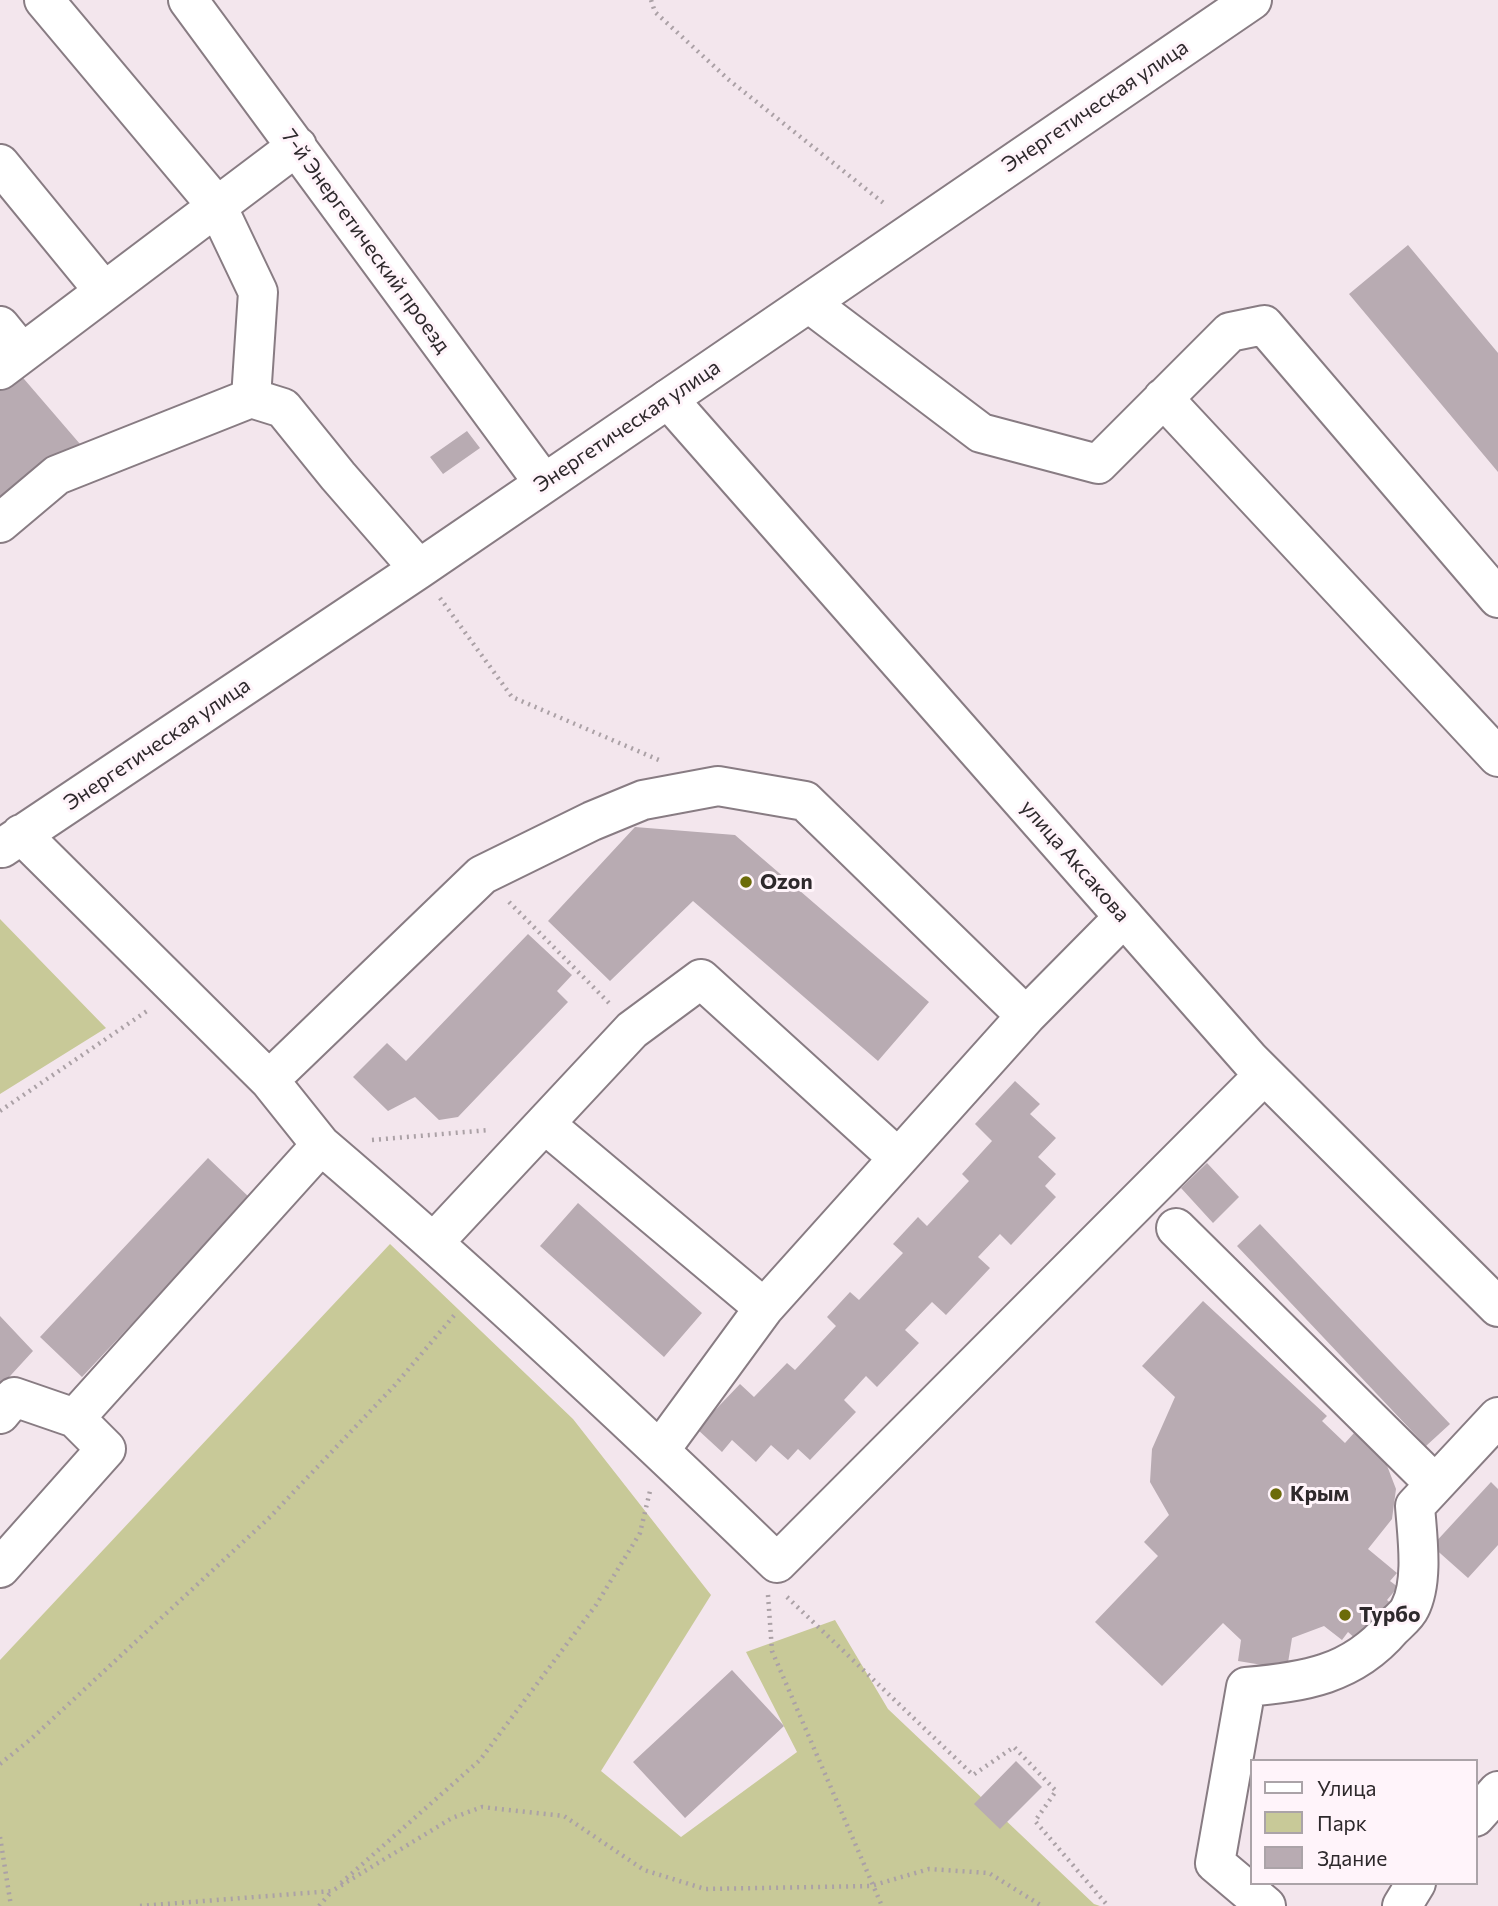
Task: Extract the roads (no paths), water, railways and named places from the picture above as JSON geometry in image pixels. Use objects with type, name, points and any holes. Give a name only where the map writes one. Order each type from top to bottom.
[{"type":"main road","points":[[44,0],[217,206],[257,292],[251,398]]},
{"type":"main road","name":"7-й Энергетический проезд","points":[[188,0],[542,482]]},
{"type":"main road","name":"Энергетическая улица","points":[[11,841],[419,569],[542,482],[1252,0]]},
{"type":"main road","points":[[7,350],[104,291],[297,146]]},
{"type":"main road","points":[[0,164],[104,291]]},
{"type":"main road","points":[[809,303],[981,433],[1098,464],[1230,332],[1264,326],[1498,598]]},
{"type":"main road","points":[[0,523],[57,475],[251,398],[283,408],[338,477],[419,569]]},
{"type":"main road","points":[[1163,398],[1498,757]]},
{"type":"main road","name":"улица Аксакова","points":[[668,399],[1264,1075],[1498,1307]]},
{"type":"main road","points":[[270,1080],[482,875],[592,821],[643,800],[718,786],[805,801],[1026,1016]]},
{"type":"main road","points":[[11,841],[177,990],[270,1080],[321,1145],[434,1242],[660,1450],[772,1570],[1264,1075]]},
{"type":"main road","points":[[660,1450],[764,1308],[1026,1016],[1124,917]]},
{"type":"main road","points":[[434,1242],[632,1030],[701,979],[898,1158]]},
{"type":"main road","points":[[546,1125],[764,1308]]},
{"type":"main road","points":[[75,1418],[321,1145]]},
{"type":"main road","points":[[1176,1228],[1435,1484]]},
{"type":"main road","points":[[0,1414],[14,1397],[75,1418],[106,1449],[0,1568]]},
{"type":"main road","points":[[1266,1906],[1215,1863],[1246,1687],[1297,1682],[1336,1672],[1382,1640],[1410,1608],[1418,1570],[1415,1506],[1498,1418]]},
{"type":"main road","points":[[1477,1814],[1498,1791]]},
{"type":"main road","points":[[1402,1906],[1415,1885]]},
{"type":"place","name":"Ozon","points":[[746,882]]},
{"type":"place","name":"Крым","points":[[1276,1494]]},
{"type":"place","name":"Турбо","points":[[1345,1615]]}]
